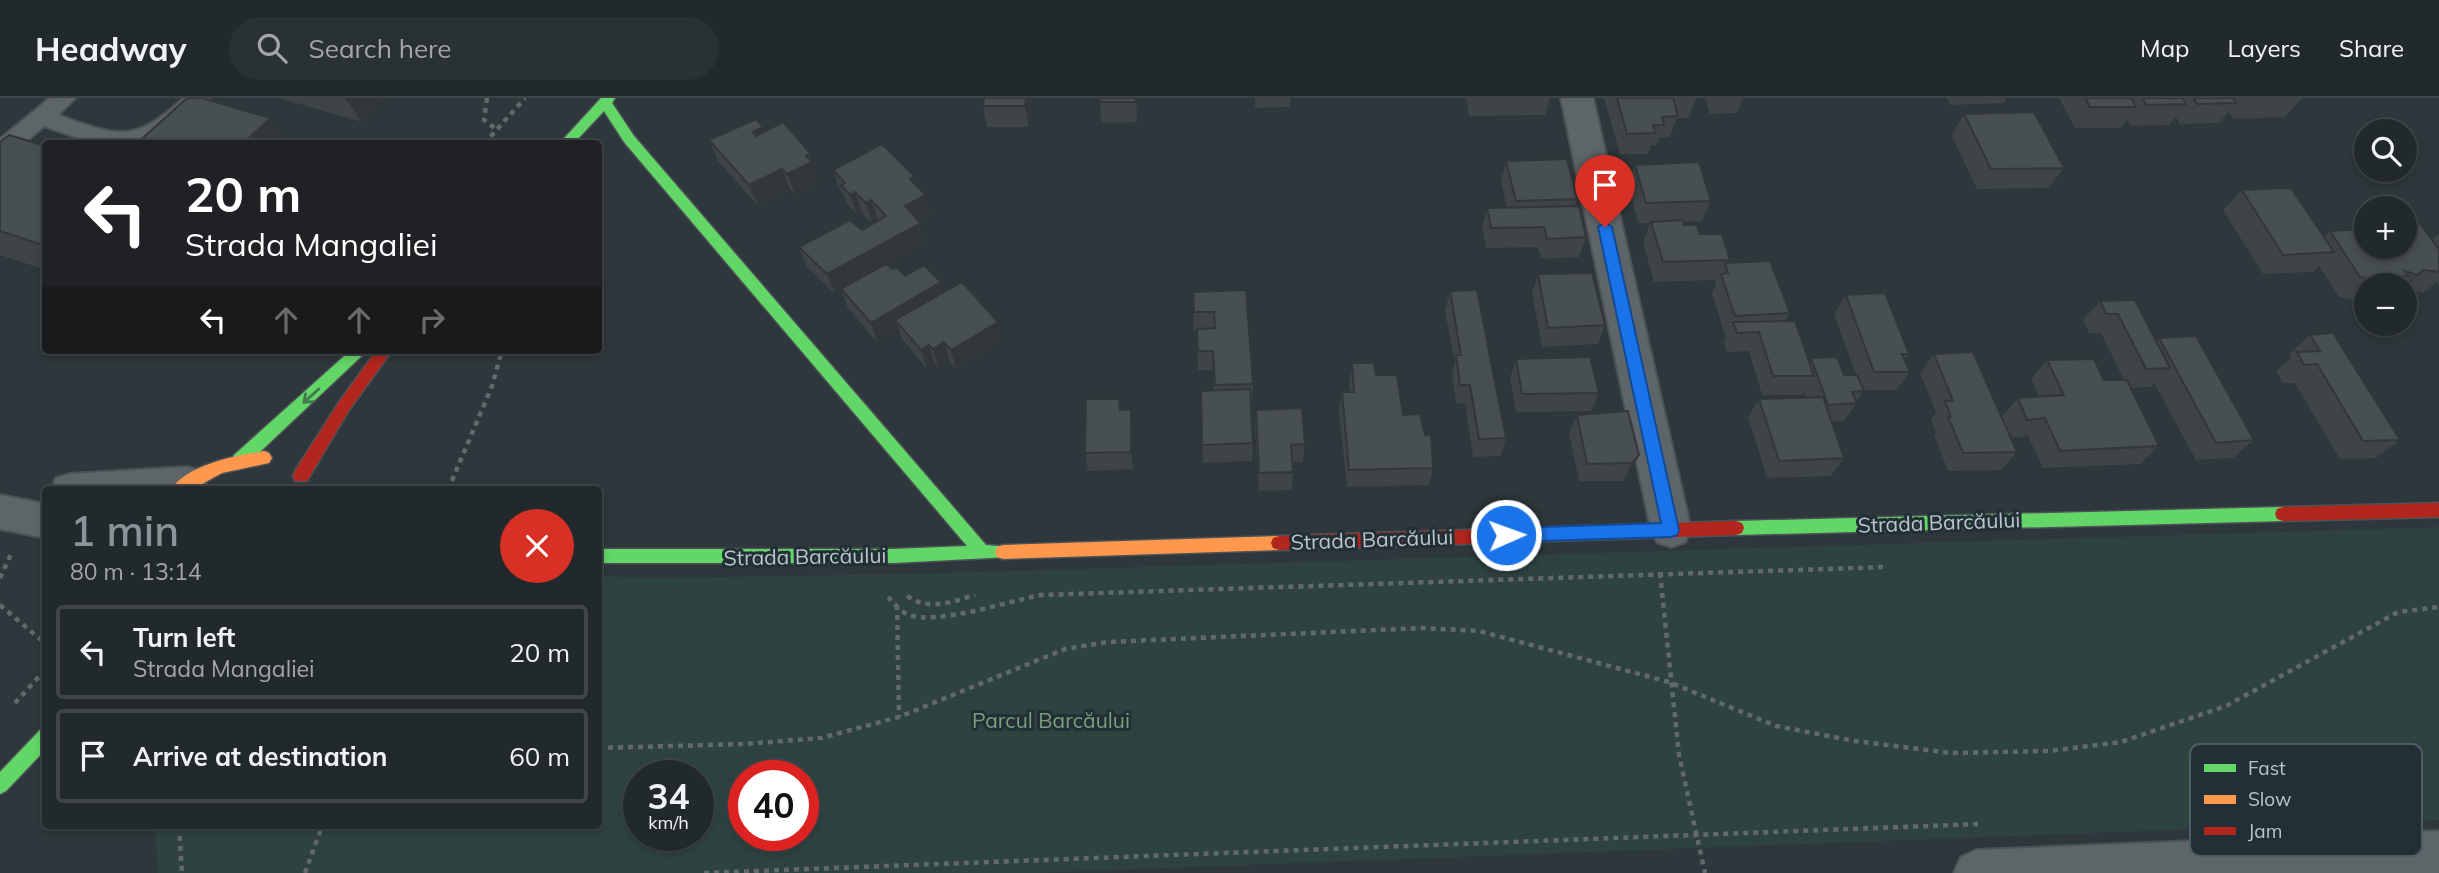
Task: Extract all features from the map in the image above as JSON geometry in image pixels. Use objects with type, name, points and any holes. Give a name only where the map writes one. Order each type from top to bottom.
[{"type":"street","points":[[1577,98],[1671,530]]},
{"type":"street","points":[[569,140],[607,101],[629,139],[982,552]]},
{"type":"street","points":[[240,460],[357,354]]},
{"type":"street","points":[[183,486],[212,468],[240,460],[265,458],[281,462],[305,483],[344,406],[383,354]]},
{"type":"street","points":[[0,492],[42,491]]},
{"type":"street","name":"Strada Barcăului","points":[[602,556],[893,556],[1671,530],[2439,510]]},
{"type":"street","points":[[0,512],[42,520]]},
{"type":"street","points":[[31,750],[42,735]]},
{"type":"street","points":[[0,785],[42,740]]},
{"type":"street","points":[[1977,873],[2370,856]]},
{"type":"lane","points":[[0,151],[64,98]]},
{"type":"lane","points":[[130,140],[146,137],[162,129],[198,98]]},
{"type":"lane","points":[[41,117],[111,140]]},
{"type":"path","points":[[487,98],[484,120],[496,129]]},
{"type":"path","points":[[487,140],[525,98]]},
{"type":"path","points":[[450,486],[492,386],[501,354]]},
{"type":"path","points":[[1659,563],[1679,755],[1705,873]]},
{"type":"path","points":[[880,589],[910,615],[923,615],[948,614],[1041,595],[1897,567]]},
{"type":"path","points":[[897,596],[899,717]]},
{"type":"path","points":[[0,605],[42,641]]},
{"type":"path","points":[[602,748],[744,744],[821,738],[899,717],[1065,649],[1121,641],[1422,628],[1479,631],[1670,682],[1776,726],[1855,741],[1951,754],[2049,751],[2121,742],[2226,706],[2398,612],[2439,607]]},
{"type":"path","points":[[9,709],[42,673]]},
{"type":"path","points":[[704,873],[1984,824]]},
{"type":"path","points":[[179,829],[182,873]]},
{"type":"path","points":[[306,873],[321,829]]},
{"type":"green space","name":"Parcul Barcăului","points":[[2439,527],[2439,820],[2422,821],[2422,744],[2190,744],[2190,829],[1032,873],[158,873],[155,829],[602,829],[602,576],[653,578],[915,574]]},
{"type":"building","points":[[187,98],[202,98],[270,118],[247,140],[140,140]]},
{"type":"building","points":[[984,98],[1026,98],[1025,106],[983,106]]},
{"type":"building","points":[[1100,98],[1136,98],[1136,102],[1099,102]]},
{"type":"building","points":[[1617,98],[1673,98],[1678,116],[1662,117],[1664,125],[1653,125],[1655,133],[1627,134]]},
{"type":"building","points":[[2085,98],[2131,98],[2136,107],[2090,107]]},
{"type":"building","points":[[2142,98],[2182,98],[2186,104],[2146,105]]},
{"type":"building","points":[[2194,98],[2233,98],[2236,103],[2197,104]]},
{"type":"building","points":[[2034,112],[2064,168],[1991,169],[1964,114]]},
{"type":"building","points":[[756,119],[763,127],[753,132],[756,136],[783,122],[811,154],[806,156],[812,162],[787,174],[782,169],[749,185],[709,140]]},
{"type":"building","points":[[9,135],[42,145],[42,245],[0,231],[0,142]]},
{"type":"building","points":[[882,144],[914,176],[910,179],[926,195],[905,206],[921,223],[827,274],[799,247],[850,220],[862,230],[886,216],[871,200],[866,203],[855,192],[850,195],[841,185],[845,183],[833,170]]},
{"type":"building","points":[[1567,159],[1577,199],[1516,201],[1506,161]]},
{"type":"building","points":[[1699,162],[1711,201],[1646,203],[1635,165]]},
{"type":"building","points":[[2291,188],[2334,252],[2283,255],[2242,190]]},
{"type":"building","points":[[1579,206],[1586,237],[1547,239],[1544,227],[1491,228],[1487,208]]},
{"type":"building","points":[[1683,220],[1684,225],[1697,225],[1699,234],[1722,234],[1730,260],[1663,262],[1651,222]]},
{"type":"building","points":[[2417,223],[2420,223],[2439,250],[2439,272],[2424,270],[2417,275],[2405,271],[2407,273],[2357,273],[2330,231],[2354,230],[2354,259],[2417,259]]},
{"type":"building","points":[[1770,261],[1790,313],[1735,316],[1721,274],[1728,273],[1725,263]]},
{"type":"building","points":[[886,264],[893,269],[896,267],[905,276],[924,265],[941,282],[871,323],[841,289]]},
{"type":"building","points":[[1592,273],[1605,325],[1548,328],[1538,274]]},
{"type":"building","points":[[962,282],[998,322],[951,350],[944,342],[933,349],[929,345],[921,350],[895,320]]},
{"type":"building","points":[[1246,290],[1253,384],[1215,385],[1213,351],[1198,351],[1197,329],[1215,328],[1214,312],[1194,312],[1193,292]]},
{"type":"building","points":[[1477,290],[1506,438],[1479,439],[1470,385],[1460,385],[1456,355],[1461,355],[1450,291]]},
{"type":"building","points":[[1885,293],[1909,354],[1902,354],[1910,372],[1874,372],[1846,295]]},
{"type":"building","points":[[2135,300],[2170,368],[2146,369],[2118,314],[2106,314],[2100,301]]},
{"type":"building","points":[[1795,321],[1814,376],[1773,376],[1759,332],[1737,333],[1733,322]]},
{"type":"building","points":[[2333,333],[2400,440],[2363,441],[2317,364],[2304,365],[2297,352],[2320,351],[2310,335]]},
{"type":"building","points":[[2196,336],[2254,440],[2216,443],[2159,338]]},
{"type":"building","points":[[1973,352],[2017,452],[1963,453],[1948,417],[1951,417],[1945,401],[1953,401],[1934,354]]},
{"type":"building","points":[[1590,357],[1599,393],[1522,394],[1516,359]]},
{"type":"building","points":[[1837,357],[1844,375],[1857,375],[1864,391],[1852,392],[1857,403],[1828,405],[1811,358]]},
{"type":"building","points":[[2094,359],[2104,380],[2127,380],[2159,446],[2060,451],[2045,418],[2027,420],[2018,398],[2064,395],[2047,360]]},
{"type":"building","points":[[1352,363],[1374,363],[1376,375],[1397,375],[1403,415],[1420,414],[1425,435],[1431,435],[1433,468],[1349,470],[1342,392],[1354,392]]},
{"type":"building","points":[[1250,389],[1253,443],[1202,445],[1201,391]]},
{"type":"building","points":[[1823,397],[1844,458],[1779,461],[1759,399]]},
{"type":"building","points":[[1086,399],[1119,399],[1120,410],[1131,409],[1131,452],[1085,453]]},
{"type":"building","points":[[1302,408],[1305,444],[1291,445],[1293,472],[1259,473],[1256,410]]},
{"type":"building","points":[[1628,411],[1639,455],[1632,463],[1587,464],[1577,415]]},
{"type":"traffic: fast","points":[[569,140],[609,98]]},
{"type":"traffic: fast","points":[[605,103],[629,139],[982,552]]},
{"type":"traffic: fast","points":[[240,460],[357,354]]},
{"type":"traffic: fast","points":[[1736,528],[2283,514]]},
{"type":"traffic: fast","points":[[602,556],[893,556],[1003,552]]},
{"type":"traffic: fast","points":[[0,785],[42,740]]},
{"type":"traffic: slow","points":[[185,486],[219,467],[264,458]]},
{"type":"traffic: slow","points":[[1003,552],[1279,543]]},
{"type":"traffic: jam","points":[[301,476],[344,406],[383,354]]},
{"type":"traffic: jam","points":[[2283,514],[2439,510]]},
{"type":"traffic: jam","points":[[1279,543],[1736,528]]},
{"type":"route","points":[[1506,535],[1671,530],[1605,227]]}]
